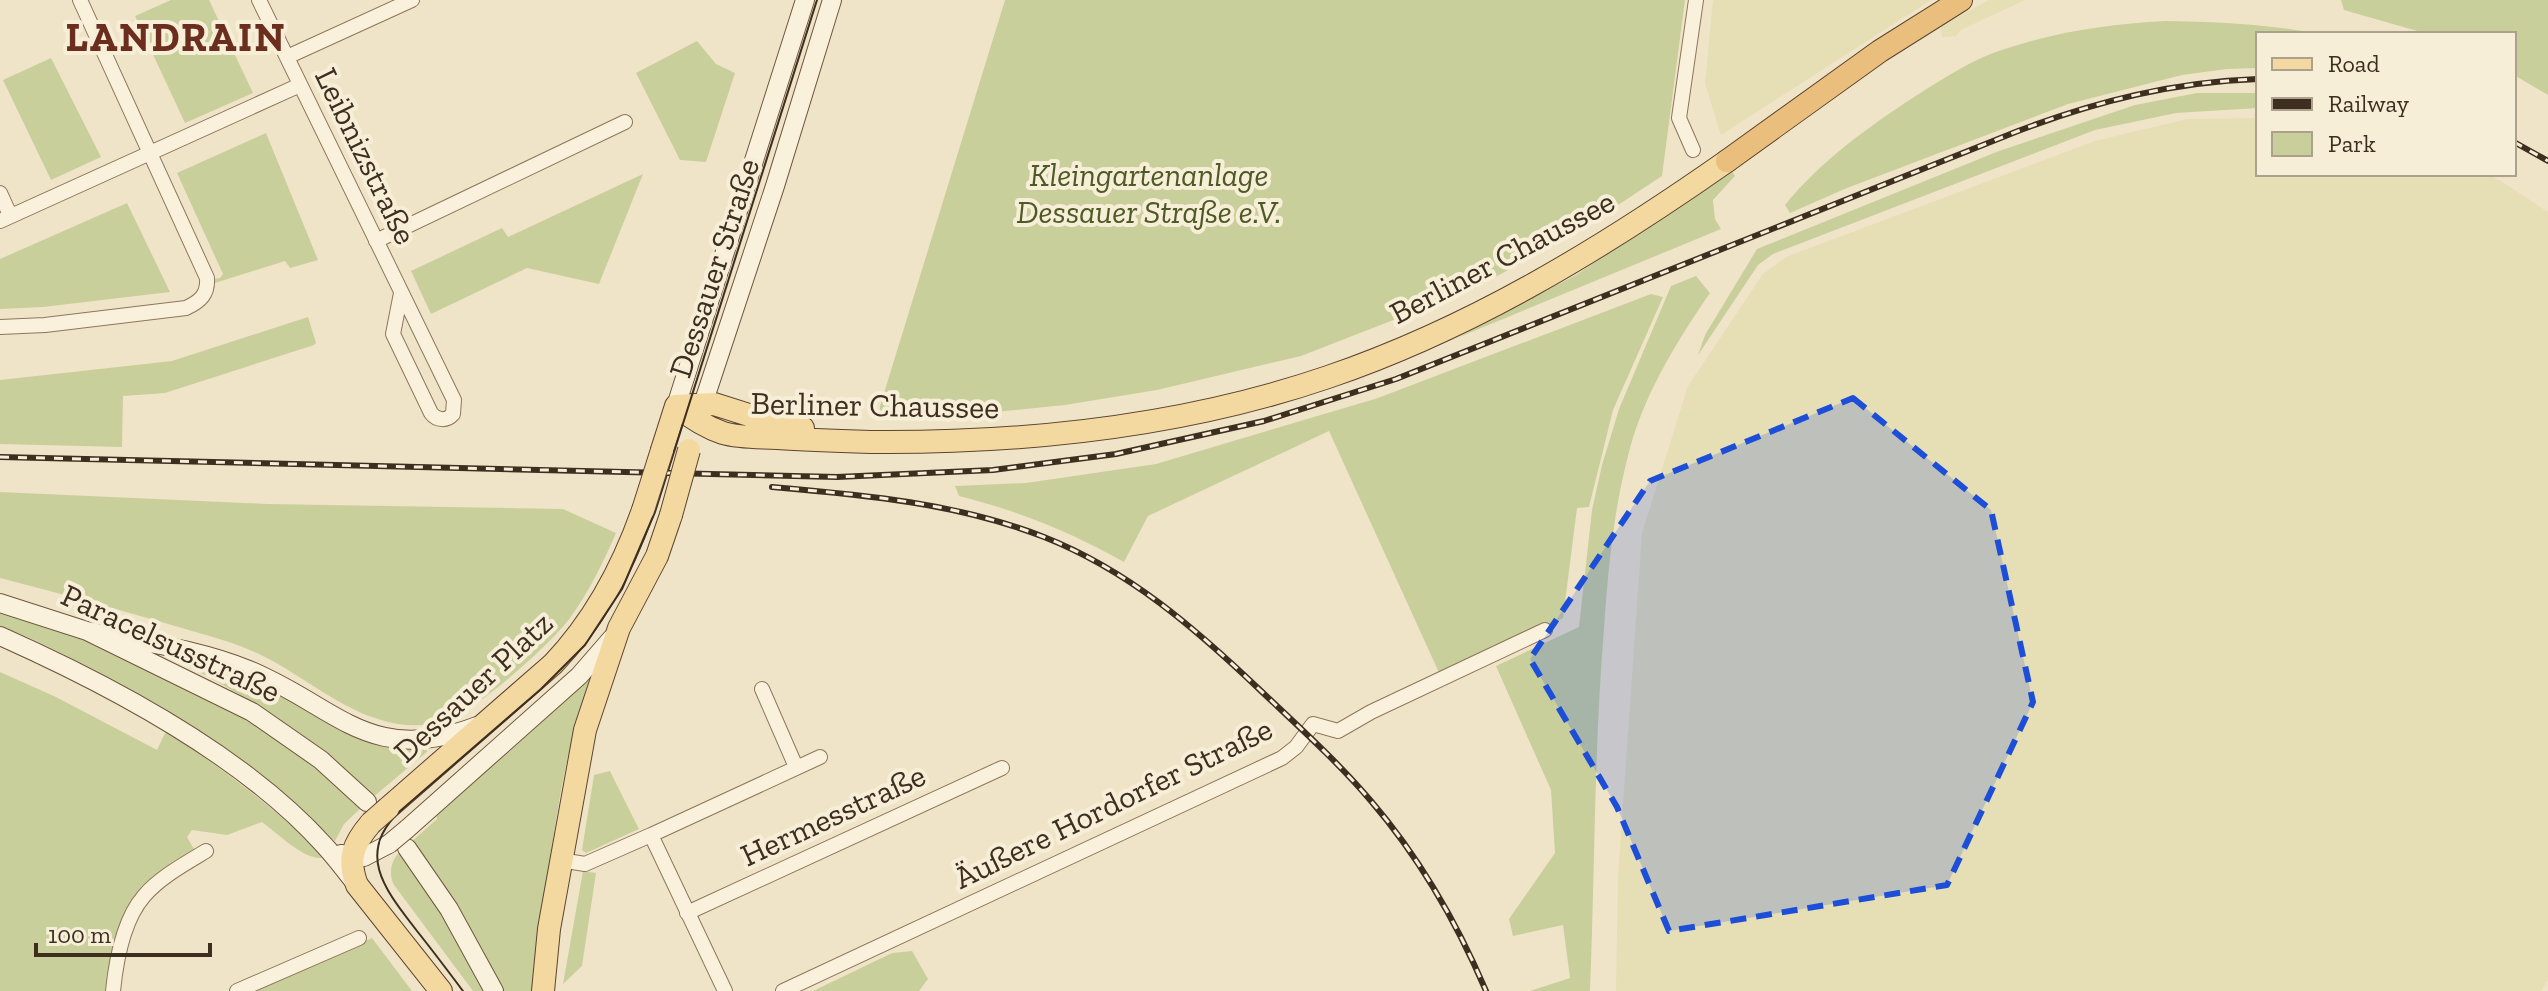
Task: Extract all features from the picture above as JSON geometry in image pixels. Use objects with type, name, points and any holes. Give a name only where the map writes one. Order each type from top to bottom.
[{"type":"highway","name":"Berliner Chaussee","points":[[1723,157],[1862,50],[1939,0]]},
{"type":"highway","name":"Berliner Chaussee","points":[[1723,157],[1961,0]]},
{"type":"main road","name":"Dessauer Straße","points":[[643,510],[805,0]]},
{"type":"main road","name":"Dessauer Straße","points":[[619,628],[657,556],[671,515],[700,412],[751,261],[832,0]]},
{"type":"main road","name":"Berliner Chaussee","points":[[676,406],[700,412],[731,408],[787,427],[929,432],[1074,422],[1196,401],[1321,366],[1397,338],[1491,297],[1603,233],[1723,157]]},
{"type":"main road","name":"Berliner Chaussee","points":[[700,412],[722,432],[741,436],[937,442],[1019,439],[1134,424],[1262,396],[1326,378],[1380,357],[1493,306],[1578,259],[1723,157]]},
{"type":"main road","points":[[689,448],[704,435],[722,432]]},
{"type":"main road","name":"Dessauer Platz","points":[[351,857],[358,838],[375,811],[486,723],[553,664],[591,618],[620,567],[643,510]]},
{"type":"main road","name":"Paracelsusstraße","points":[[0,603],[87,631],[252,712],[293,738],[375,811]]},
{"type":"main road","points":[[324,845],[351,857],[370,855],[401,840],[579,676],[619,628]]},
{"type":"main road","points":[[543,991],[560,860],[585,730],[619,628]]},
{"type":"main road","points":[[87,631],[208,656],[248,670],[336,719],[378,737],[425,740],[486,723]]},
{"type":"main road","name":"Paracelsusstraße","points":[[0,636],[67,666],[201,744],[272,797],[324,845],[441,991]]},
{"type":"main road","points":[[401,840],[449,909],[494,991]]},
{"type":"main road","name":"Paracelsusstraße","points":[[351,857],[357,885]]},
{"type":"street","points":[[0,327],[186,308],[200,302],[208,289],[207,278],[80,0]]},
{"type":"street","name":"Leibnizstraße","points":[[259,0],[454,400],[453,414],[446,419],[437,419],[431,413],[393,334],[401,293]]},
{"type":"street","points":[[287,57],[412,0]]},
{"type":"street","points":[[1693,150],[1679,118],[1696,0]]},
{"type":"street","points":[[0,193],[5,218],[300,85]]},
{"type":"street","points":[[376,241],[625,122]]},
{"type":"street","name":"Äußere Hordorfer Straße","points":[[783,991],[1282,758],[1296,747],[1313,724],[1338,731],[1371,712],[1545,630]]},
{"type":"street","points":[[762,689],[796,767]]},
{"type":"street","name":"Hermesstraße","points":[[560,860],[585,864],[820,757]]},
{"type":"street","name":"Hermesstraße","points":[[687,913],[1002,768]]},
{"type":"street","points":[[651,835],[725,991]]},
{"type":"street","points":[[113,991],[118,953],[137,906],[151,888],[206,851]]},
{"type":"street","points":[[237,991],[359,938]]},
{"type":"highlighted area","points":[[1853,398],[1991,510],[2033,702],[1947,885],[1669,931],[1617,807],[1530,659],[1650,481]]},
{"type":"shaded area","points":[[1713,0],[1931,0],[1721,135],[1705,83]]},
{"type":"shaded area","points":[[1989,0],[2025,0],[1961,30],[1956,36],[1942,37],[1941,26]]},
{"type":"shaded area","points":[[2256,118],[2256,176],[2491,176],[2548,212],[2548,980],[2541,991],[1616,991],[1618,876],[1642,533],[1688,386],[1763,274],[1786,257],[2095,141],[2187,119]]},
{"type":"green space","points":[[171,0],[209,0],[253,93],[185,123],[135,16]]},
{"type":"green space","name":"Kleingartenanlage Dessauer Straße e.V.","points":[[1005,0],[1685,0],[1662,176],[1568,238],[1473,289],[1301,356],[1157,390],[1065,405],[995,412],[880,415],[880,406]]},
{"type":"green space","points":[[2341,0],[2548,0],[2548,95],[2516,76],[2516,32],[2421,32],[2344,10]]},
{"type":"green space","points":[[2165,21],[2242,24],[2306,32],[2256,32],[2256,68],[2182,75],[2068,104],[1847,188],[1790,213],[1785,205],[1828,161],[1860,135],[1946,77],[1995,52],[2105,26]]},
{"type":"green space","points":[[697,41],[716,64],[735,73],[706,162],[680,160],[636,73]]},
{"type":"green space","points":[[51,58],[101,157],[51,180],[3,80]]},
{"type":"green space","points":[[2197,93],[2256,93],[2256,108],[2176,113],[2095,130],[1773,254],[1758,265],[1698,355],[1705,335],[1757,249],[1999,151],[2135,105]]},
{"type":"green space","points":[[266,133],[318,260],[290,268],[285,261],[215,283],[214,279],[223,274],[177,173]]},
{"type":"green space","points":[[1732,171],[1735,176],[1713,200],[1715,219],[1721,229],[1457,338],[1576,275]]},
{"type":"green space","points":[[643,174],[599,284],[527,268],[431,314],[411,271],[502,228],[508,237]]},
{"type":"green space","points":[[127,203],[170,292],[0,309],[0,259]]},
{"type":"green space","points":[[1696,276],[1710,293],[1672,352],[1641,415],[1627,460],[1615,523],[1607,586],[1598,719],[1590,991],[1530,991],[1570,978],[1563,925],[1513,936],[1509,919],[1555,853],[1551,790],[1496,666],[1579,627],[1592,510],[1619,409],[1671,286]]},
{"type":"green space","points":[[1651,294],[1663,297],[1613,410],[1589,507],[1577,508],[1563,618],[1441,677],[1329,431],[1148,516],[1124,562],[1044,523],[959,496],[955,486],[1026,483],[1156,464],[1378,398]]},
{"type":"green space","points":[[308,317],[314,345],[165,393],[123,396],[122,447],[0,444],[0,380],[172,361]]},
{"type":"green space","points":[[0,492],[268,504],[563,509],[616,533],[577,608],[530,660],[492,692],[457,715],[428,725],[403,725],[360,712],[279,665],[237,645],[0,578]]},
{"type":"green space","points":[[0,609],[82,635],[218,698],[309,759],[362,807],[344,824],[335,841],[258,774],[204,736],[88,667],[0,626]]},
{"type":"green space","points":[[164,654],[235,671],[428,751],[372,798],[332,760],[281,721]]},
{"type":"green space","points":[[593,671],[575,727],[560,798],[535,991],[502,991],[411,842],[437,819],[435,811]]},
{"type":"green space","points":[[0,672],[56,697],[157,750],[166,731],[248,790],[325,857],[318,858],[301,852],[262,822],[227,835],[192,830],[187,837],[195,851],[158,876],[114,948],[105,991],[0,991]]},
{"type":"green space","points":[[610,771],[639,829],[586,853],[582,850],[594,775]]},
{"type":"green space","points":[[401,851],[426,885],[487,991],[473,991],[394,885],[392,867]]},
{"type":"green space","points":[[583,871],[596,873],[582,966],[563,984]]},
{"type":"green space","points":[[372,938],[412,991],[253,991]]},
{"type":"green space","points":[[912,951],[928,979],[919,991],[813,991],[892,953]]},
{"type":"tram line","points":[[463,991],[387,888],[377,859],[379,843],[399,812],[541,689],[585,645],[622,589],[655,512],[817,0]]},
{"type":"railway","points":[[0,457],[837,477],[993,470],[1116,454],[1264,421],[1396,379],[2048,120],[2106,102],[2166,89],[2256,79]]},
{"type":"railway","points":[[2516,143],[2548,161]]},
{"type":"railway","points":[[772,487],[910,502],[1011,525],[1104,566],[1159,603],[1236,667],[1331,758],[1389,822],[1436,892],[1463,940],[1486,991]]},
{"type":"district","name":"LANDRAIN","points":[[176,37]]}]
